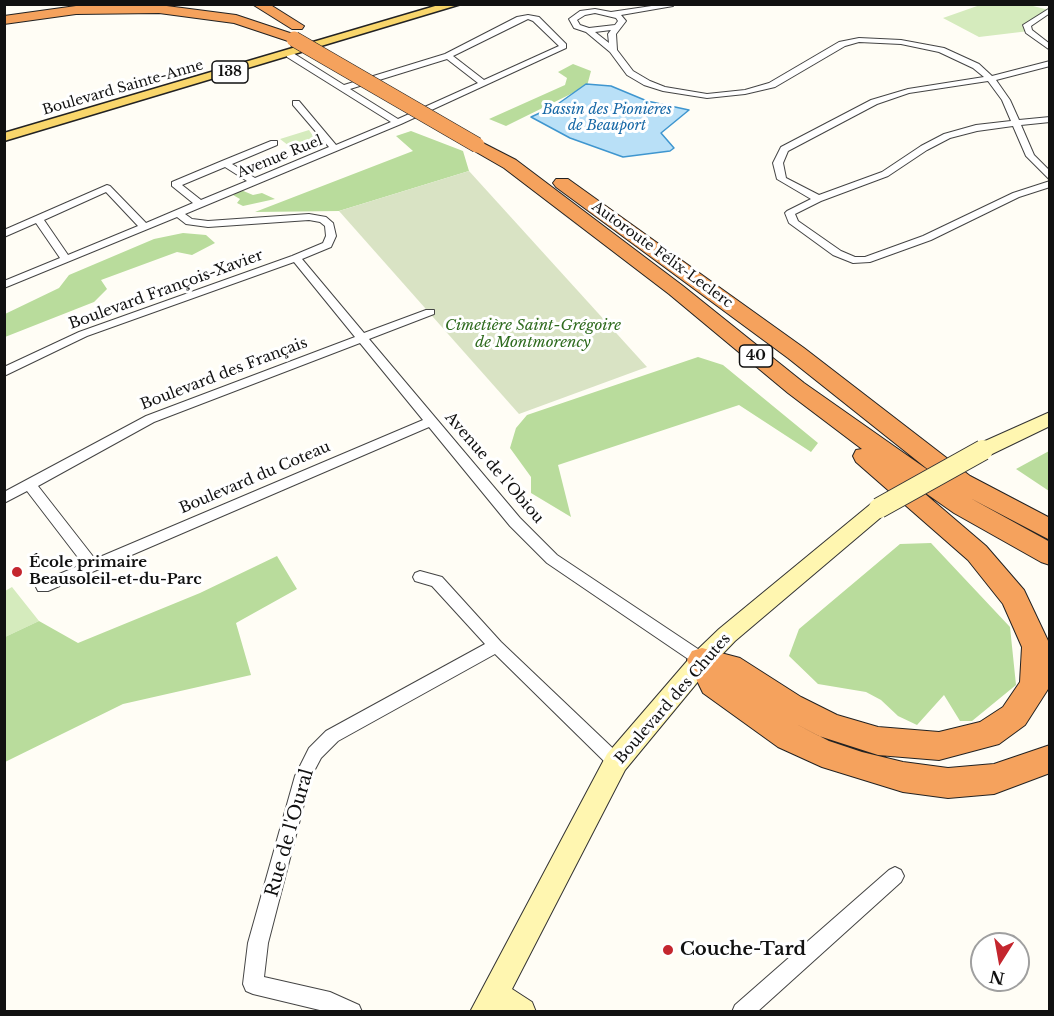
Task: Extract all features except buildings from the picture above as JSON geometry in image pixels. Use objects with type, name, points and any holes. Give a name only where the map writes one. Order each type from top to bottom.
[{"type":"highway","points":[[233,4],[294,39]]},
{"type":"highway","name":"Autoroute Félix-Leclerc","points":[[265,7],[484,141],[510,164],[676,290],[796,388],[856,433],[963,506],[1050,555]]},
{"type":"highway","name":"40","points":[[4,20],[76,10],[159,9],[236,19],[294,39]]},
{"type":"highway","name":"Autoroute Félix-Leclerc","points":[[294,39],[484,141],[524,156],[796,353],[961,482],[1050,530]]},
{"type":"highway","points":[[879,417],[990,486],[1050,516]]},
{"type":"highway","points":[[702,660],[730,667],[789,706],[830,726],[878,741],[939,746],[988,734],[1014,716],[1035,685],[1036,646],[1014,598],[977,553],[855,447],[856,433]]},
{"type":"highway","points":[[702,660],[714,684],[789,737],[822,753],[862,766],[903,777],[948,783],[994,779],[1050,759]]},
{"type":"main road","name":"Boulevard Sainte-Anne","points":[[4,137],[290,55],[456,4]]},
{"type":"street","points":[[672,5],[613,14],[595,11],[575,16],[572,21],[589,30],[613,50],[630,73],[647,83],[663,89],[707,96],[745,92],[772,85],[842,44],[860,40],[923,45],[959,57],[976,66],[988,78],[1006,100],[1030,156],[1050,177]]},
{"type":"street","points":[[589,30],[619,25],[672,5]]},
{"type":"street","points":[[1050,10],[1027,25],[1029,31],[1050,48]]},
{"type":"street","points":[[613,14],[620,18],[619,25],[612,34],[613,50]]},
{"type":"street","name":"Avenue Ruel","points":[[4,285],[335,149],[484,84],[560,49],[562,46],[536,19],[528,17],[447,56]]},
{"type":"street","points":[[290,55],[398,122]]},
{"type":"street","points":[[344,88],[447,56],[484,84]]},
{"type":"street","points":[[818,199],[782,179],[778,163],[784,149],[874,102],[908,91],[1030,70],[1050,63]]},
{"type":"street","points":[[296,103],[335,149]]},
{"type":"street","points":[[1050,119],[968,130],[947,136],[885,174],[818,199],[790,213],[794,223],[837,253],[853,260],[866,260],[927,238],[1016,195],[1050,184]]},
{"type":"street","points":[[200,204],[175,184],[274,143]]},
{"type":"street","points":[[225,163],[255,182]]},
{"type":"street","points":[[4,234],[106,188],[144,227]]},
{"type":"street","name":"Boulevard François-Xavier","points":[[4,372],[92,331],[301,256],[327,245],[331,236],[330,225],[323,219],[309,217],[208,224],[189,222],[178,213]]},
{"type":"street","points":[[38,219],[66,259]]},
{"type":"street","name":"Avenue de l'Obiou","points":[[301,256],[363,339],[515,522],[552,559],[702,660]]},
{"type":"street","name":"Boulevard des Français","points":[[4,498],[150,419],[430,312]]},
{"type":"street","name":"Boulevard des Chutes","points":[[489,1003],[616,762],[702,660],[777,591],[879,508],[983,450],[1050,418]]},
{"type":"street","name":"Boulevard du Coteau","points":[[43,587],[432,421]]},
{"type":"street","points":[[30,485],[92,566]]},
{"type":"street","points":[[420,577],[437,582],[496,646],[616,762]]},
{"type":"street","name":"Rue de l'Oural","points":[[352,1011],[330,1002],[253,984],[258,943],[303,776],[315,753],[332,736],[496,646]]},
{"type":"street","points":[[742,1011],[895,876]]},
{"type":"street","points":[[489,1003],[522,1011]]},
{"type":"green space","points":[[980,5],[1029,5],[1049,10],[1027,24],[1029,31],[979,37],[943,18]]},
{"type":"green space","points":[[573,64],[591,71],[587,86],[506,126],[489,119],[565,85],[567,78],[558,72]]},
{"type":"green space","points":[[309,130],[317,142],[293,149],[280,139]]},
{"type":"green space","points":[[411,131],[463,151],[469,171],[339,211],[255,212],[413,151],[396,136]]},
{"type":"green space","name":"Cimetière Saint-Grégoire de Montmorency","points":[[469,171],[647,367],[519,414],[339,211]]},
{"type":"green space","points":[[241,190],[253,195],[262,193],[275,199],[243,206],[237,203],[240,199],[233,195]]},
{"type":"green space","points":[[183,233],[206,235],[215,243],[192,255],[177,252],[101,280],[107,289],[94,302],[5,337],[5,314],[59,288],[69,275],[154,239]]},
{"type":"green space","points":[[698,357],[723,365],[818,443],[811,452],[739,405],[558,465],[571,517],[531,493],[531,477],[510,448],[516,428],[527,415]]},
{"type":"green space","points":[[1049,451],[1049,491],[1016,469]]},
{"type":"green space","points":[[931,543],[1010,627],[1016,685],[972,721],[960,721],[944,695],[917,725],[898,716],[881,700],[866,692],[818,684],[789,656],[799,629],[900,544]]},
{"type":"green space","points":[[277,556],[297,589],[236,623],[251,675],[123,704],[5,762],[5,637],[39,621],[78,643],[200,593]]},
{"type":"green space","points":[[12,587],[39,621],[5,637],[5,591]]},
{"type":"water","name":"Bassin des Pionieres de Beauport","points":[[586,84],[611,86],[647,101],[689,110],[661,133],[674,148],[670,151],[623,157],[570,138],[531,117],[555,106]]},
{"type":"place","name":"École primaire Beausoleil-et-du-Parc","points":[[17,572]]},
{"type":"place","name":"Couche-Tard","points":[[668,950]]}]
